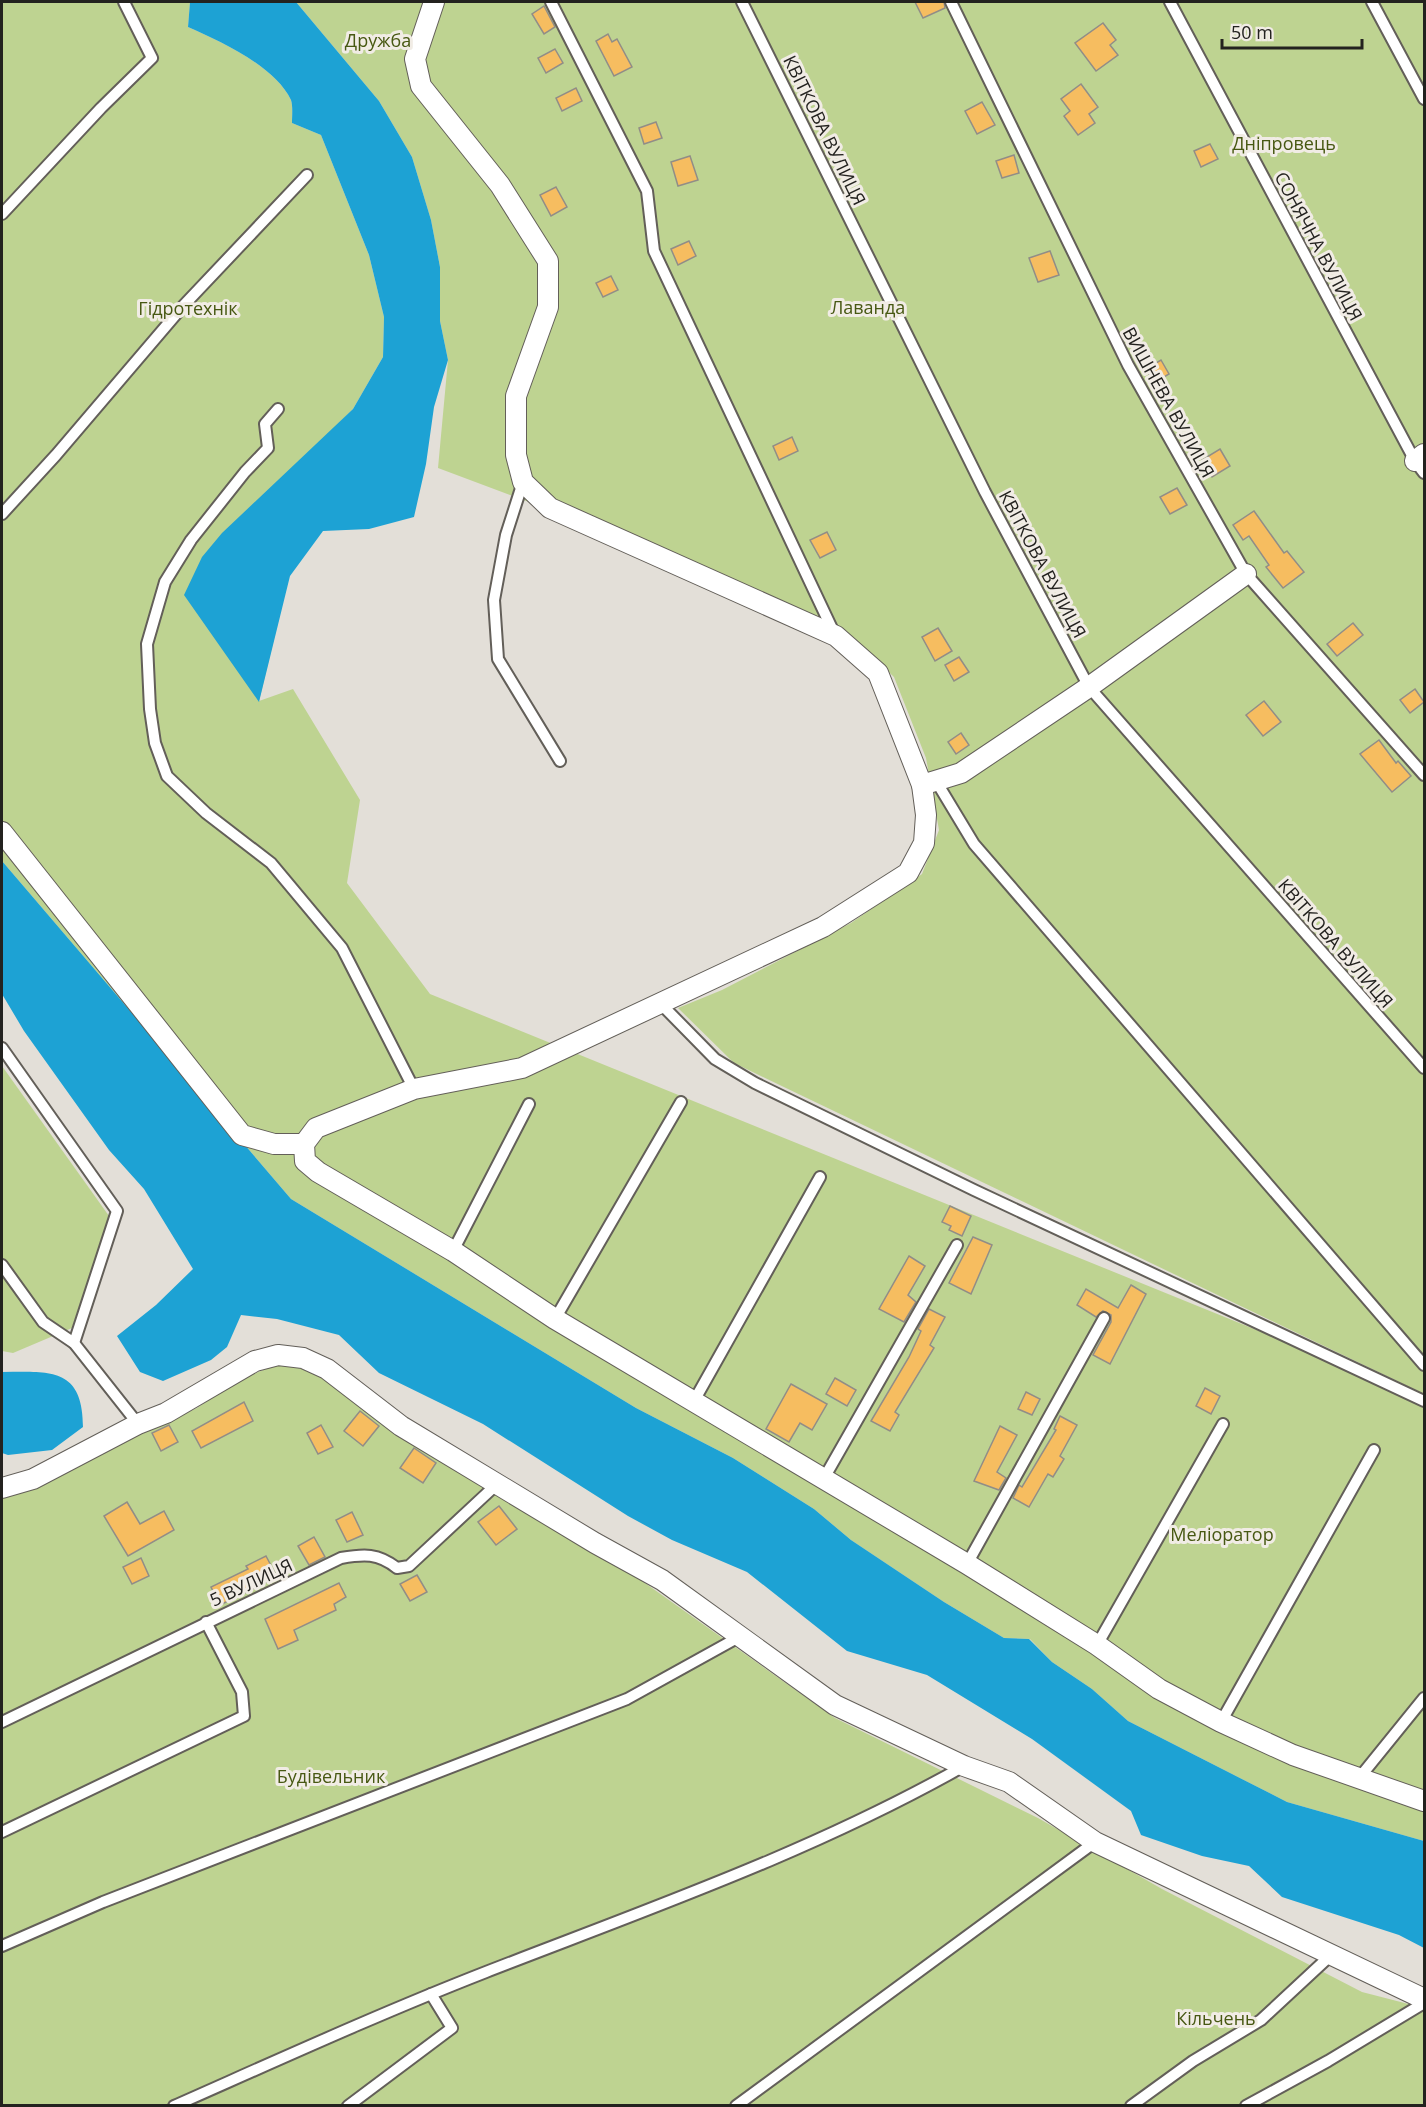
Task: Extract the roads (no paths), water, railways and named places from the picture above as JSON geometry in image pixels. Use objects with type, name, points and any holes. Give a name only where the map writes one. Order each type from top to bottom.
[{"type":"street","points":[[434,2],[416,59],[421,86],[500,185],[548,261],[548,307],[516,396],[516,454],[523,482],[550,508],[836,636],[878,674],[929,783],[924,843],[908,873],[823,927],[662,1005],[522,1068],[414,1089],[316,1128],[304,1144],[305,1161],[318,1172],[453,1251],[555,1318],[967,1564],[1159,1689],[1221,1722],[1293,1755],[1425,1802]]},
{"type":"street","points":[[929,783],[961,772],[1089,687],[1246,573]]},
{"type":"street","points":[[2,832],[242,1134],[274,1144],[304,1144]]},
{"type":"street","points":[[2,1488],[33,1479],[138,1424],[166,1413],[255,1361],[278,1355],[303,1358],[327,1369],[402,1426],[662,1580],[835,1705],[964,1766],[1009,1782],[1095,1842],[1425,2001]]},
{"type":"lane","points":[[2,214],[152,58],[124,2]]},
{"type":"lane","points":[[551,2],[647,191],[654,251],[836,636]]},
{"type":"lane","name":"КВІТКОВА ВУЛИЦЯ","points":[[742,2],[985,492],[1089,687],[1425,1068]]},
{"type":"lane","name":"ВИШНЕВА ВУЛИЦЯ","points":[[951,2],[1128,365],[1246,573],[1425,775]]},
{"type":"lane","name":"СОНЯЧНА ВУЛИЦЯ","points":[[1170,2],[1421,463]]},
{"type":"lane","points":[[1372,2],[1425,99]]},
{"type":"lane","points":[[2,514],[56,455],[184,305],[307,175]]},
{"type":"lane","points":[[278,409],[265,424],[268,448],[245,471],[191,540],[165,582],[147,644],[150,709],[155,743],[167,776],[206,813],[271,863],[342,948],[414,1089]]},
{"type":"lane","points":[[523,482],[506,535],[494,600],[498,659],[560,761]]},
{"type":"lane","points":[[929,783],[974,844],[1425,1365]]},
{"type":"lane","points":[[662,1005],[714,1059],[755,1083],[974,1190],[1425,1401]]},
{"type":"lane","points":[[2,1048],[117,1211],[74,1343]]},
{"type":"lane","points":[[555,1318],[681,1102]]},
{"type":"lane","points":[[453,1251],[529,1104]]},
{"type":"lane","points":[[694,1401],[820,1177]]},
{"type":"lane","points":[[823,1480],[957,1245]]},
{"type":"lane","points":[[2,1265],[44,1322],[74,1343],[138,1424]]},
{"type":"lane","points":[[967,1564],[1104,1318]]},
{"type":"lane","points":[[1096,1646],[1222,1424]]},
{"type":"lane","points":[[1221,1722],[1374,1450]]},
{"type":"lane","name":"5 ВУЛИЦЯ","points":[[2,1722],[341,1558],[367,1554],[384,1558],[397,1569],[409,1566],[497,1484]]},
{"type":"lane","points":[[2,1832],[219,1730],[244,1716],[242,1692],[206,1622]]},
{"type":"lane","points":[[2,1946],[103,1902],[627,1699],[739,1637]]},
{"type":"lane","points":[[1360,1777],[1425,1698]]},
{"type":"lane","points":[[174,2106],[431,1994],[600,1930],[777,1859],[931,1785],[964,1766]]},
{"type":"lane","points":[[736,2106],[1095,1842]]},
{"type":"lane","points":[[1131,2106],[1193,2061],[1261,2020],[1331,1955]]},
{"type":"lane","points":[[348,2106],[452,2028],[431,1994]]},
{"type":"lane","points":[[1246,2106],[1425,2001]]},
{"type":"water","points":[[190,2],[296,2],[379,101],[412,157],[431,220],[440,267],[440,321],[448,360],[434,407],[426,464],[414,517],[369,529],[323,531],[290,576],[259,702],[184,595],[202,557],[222,533],[353,409],[383,357],[384,317],[369,255],[321,135],[292,123],[291,100],[273,76],[246,56],[188,27]]},
{"type":"water","points":[[2,861],[291,1199],[636,1408],[733,1458],[814,1509],[851,1540],[944,1602],[1004,1638],[1029,1639],[1052,1662],[1092,1689],[1128,1721],[1287,1802],[1424,1841],[1424,1948],[1399,1935],[1282,1897],[1249,1866],[1202,1856],[1141,1835],[1131,1811],[1032,1739],[927,1675],[847,1651],[747,1572],[672,1540],[628,1516],[483,1424],[379,1373],[339,1335],[277,1319],[241,1315],[227,1347],[211,1360],[163,1381],[140,1372],[117,1336],[156,1305],[193,1269],[144,1189],[109,1150],[24,1031],[2,994]]},
{"type":"water","points":[[2,1372],[48,1373],[70,1383],[77,1393],[83,1427],[52,1450],[8,1455],[2,1453]]},
{"type":"park label","name":"Дружба","points":[[378,40]]},
{"type":"park label","name":"Дніпровець","points":[[1284,143]]},
{"type":"park label","name":"Лаванда","points":[[868,307]]},
{"type":"park label","name":"Гідротехнік","points":[[188,308]]},
{"type":"park label","name":"Меліоратор","points":[[1222,1534]]},
{"type":"park label","name":"Будівельник","points":[[331,1776]]},
{"type":"park label","name":"Кільчень","points":[[1216,2018]]}]
